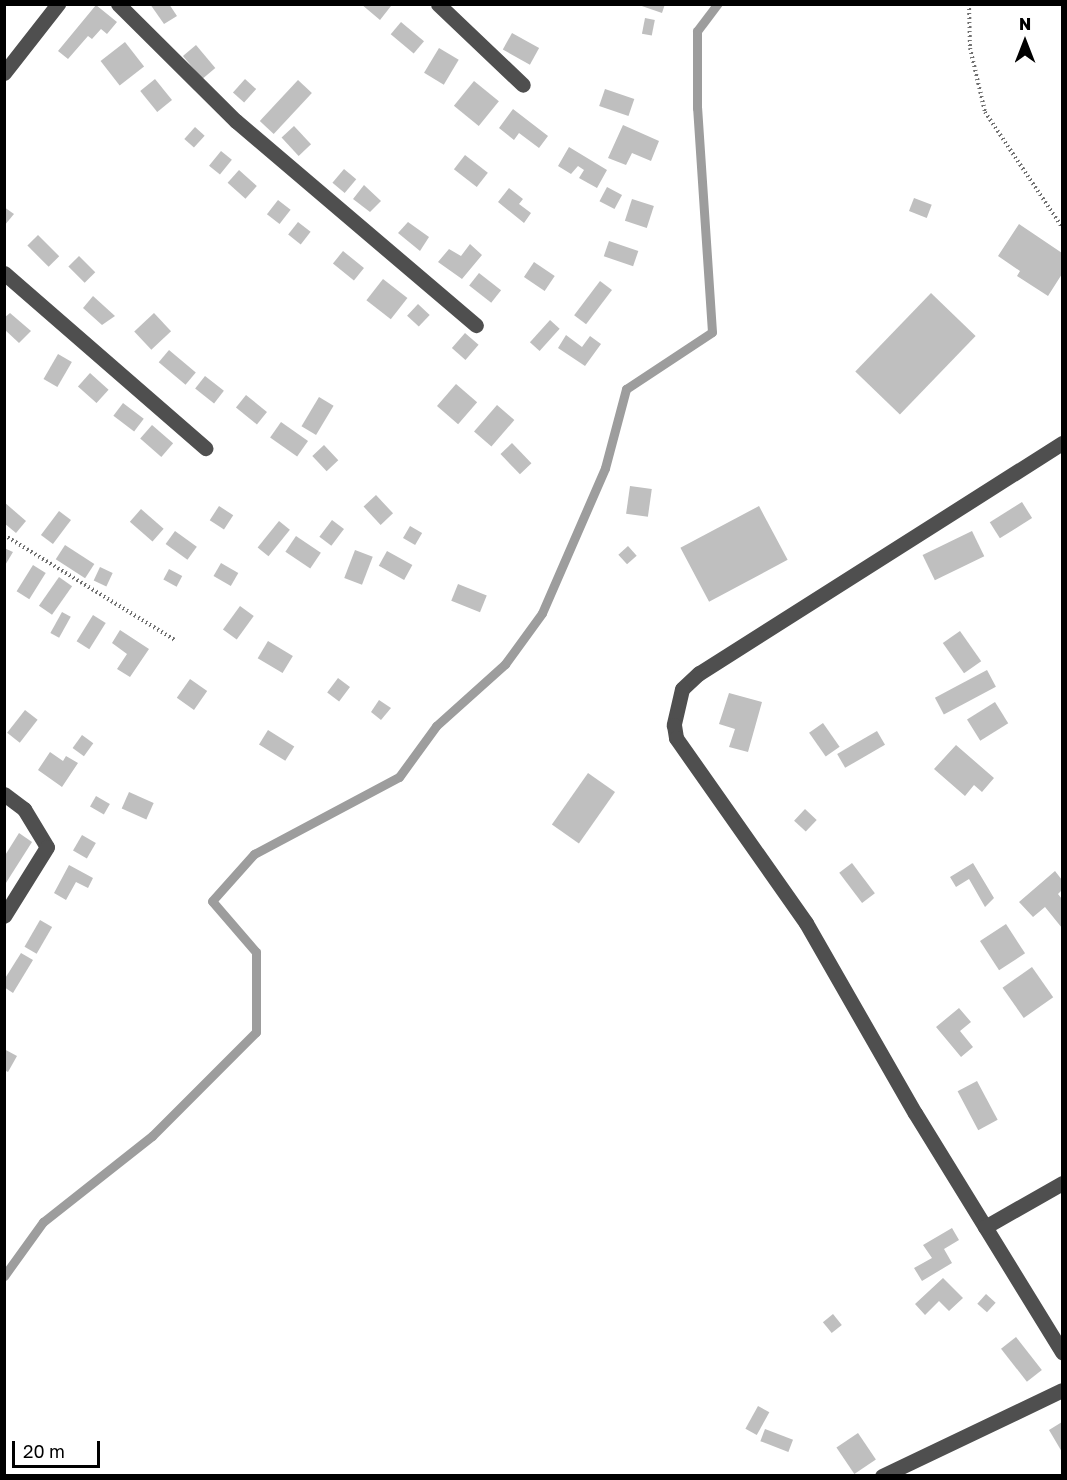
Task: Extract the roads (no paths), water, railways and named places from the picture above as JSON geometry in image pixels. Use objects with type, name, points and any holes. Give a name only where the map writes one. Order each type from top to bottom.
[{"type":"street","points":[[4,73],[58,4]]},
{"type":"street","points":[[118,4],[236,121],[476,325]]},
{"type":"street","points":[[438,4],[523,85]]},
{"type":"street","points":[[4,273],[205,448]]},
{"type":"street","points":[[1062,443],[699,673],[682,689],[674,725],[676,738],[806,923],[915,1113],[1062,1352]]},
{"type":"street","points":[[4,794],[24,809],[47,847],[4,916]]},
{"type":"street","points":[[986,1227],[1062,1183]]},
{"type":"street","points":[[882,1476],[1062,1390]]},
{"type":"waterway","points":[[4,1276],[43,1222],[152,1136],[256,1032],[256,952],[212,901],[254,854],[399,777],[436,726],[505,664],[542,613],[605,468],[626,389],[712,332],[697,108],[697,31],[717,4]]}]
